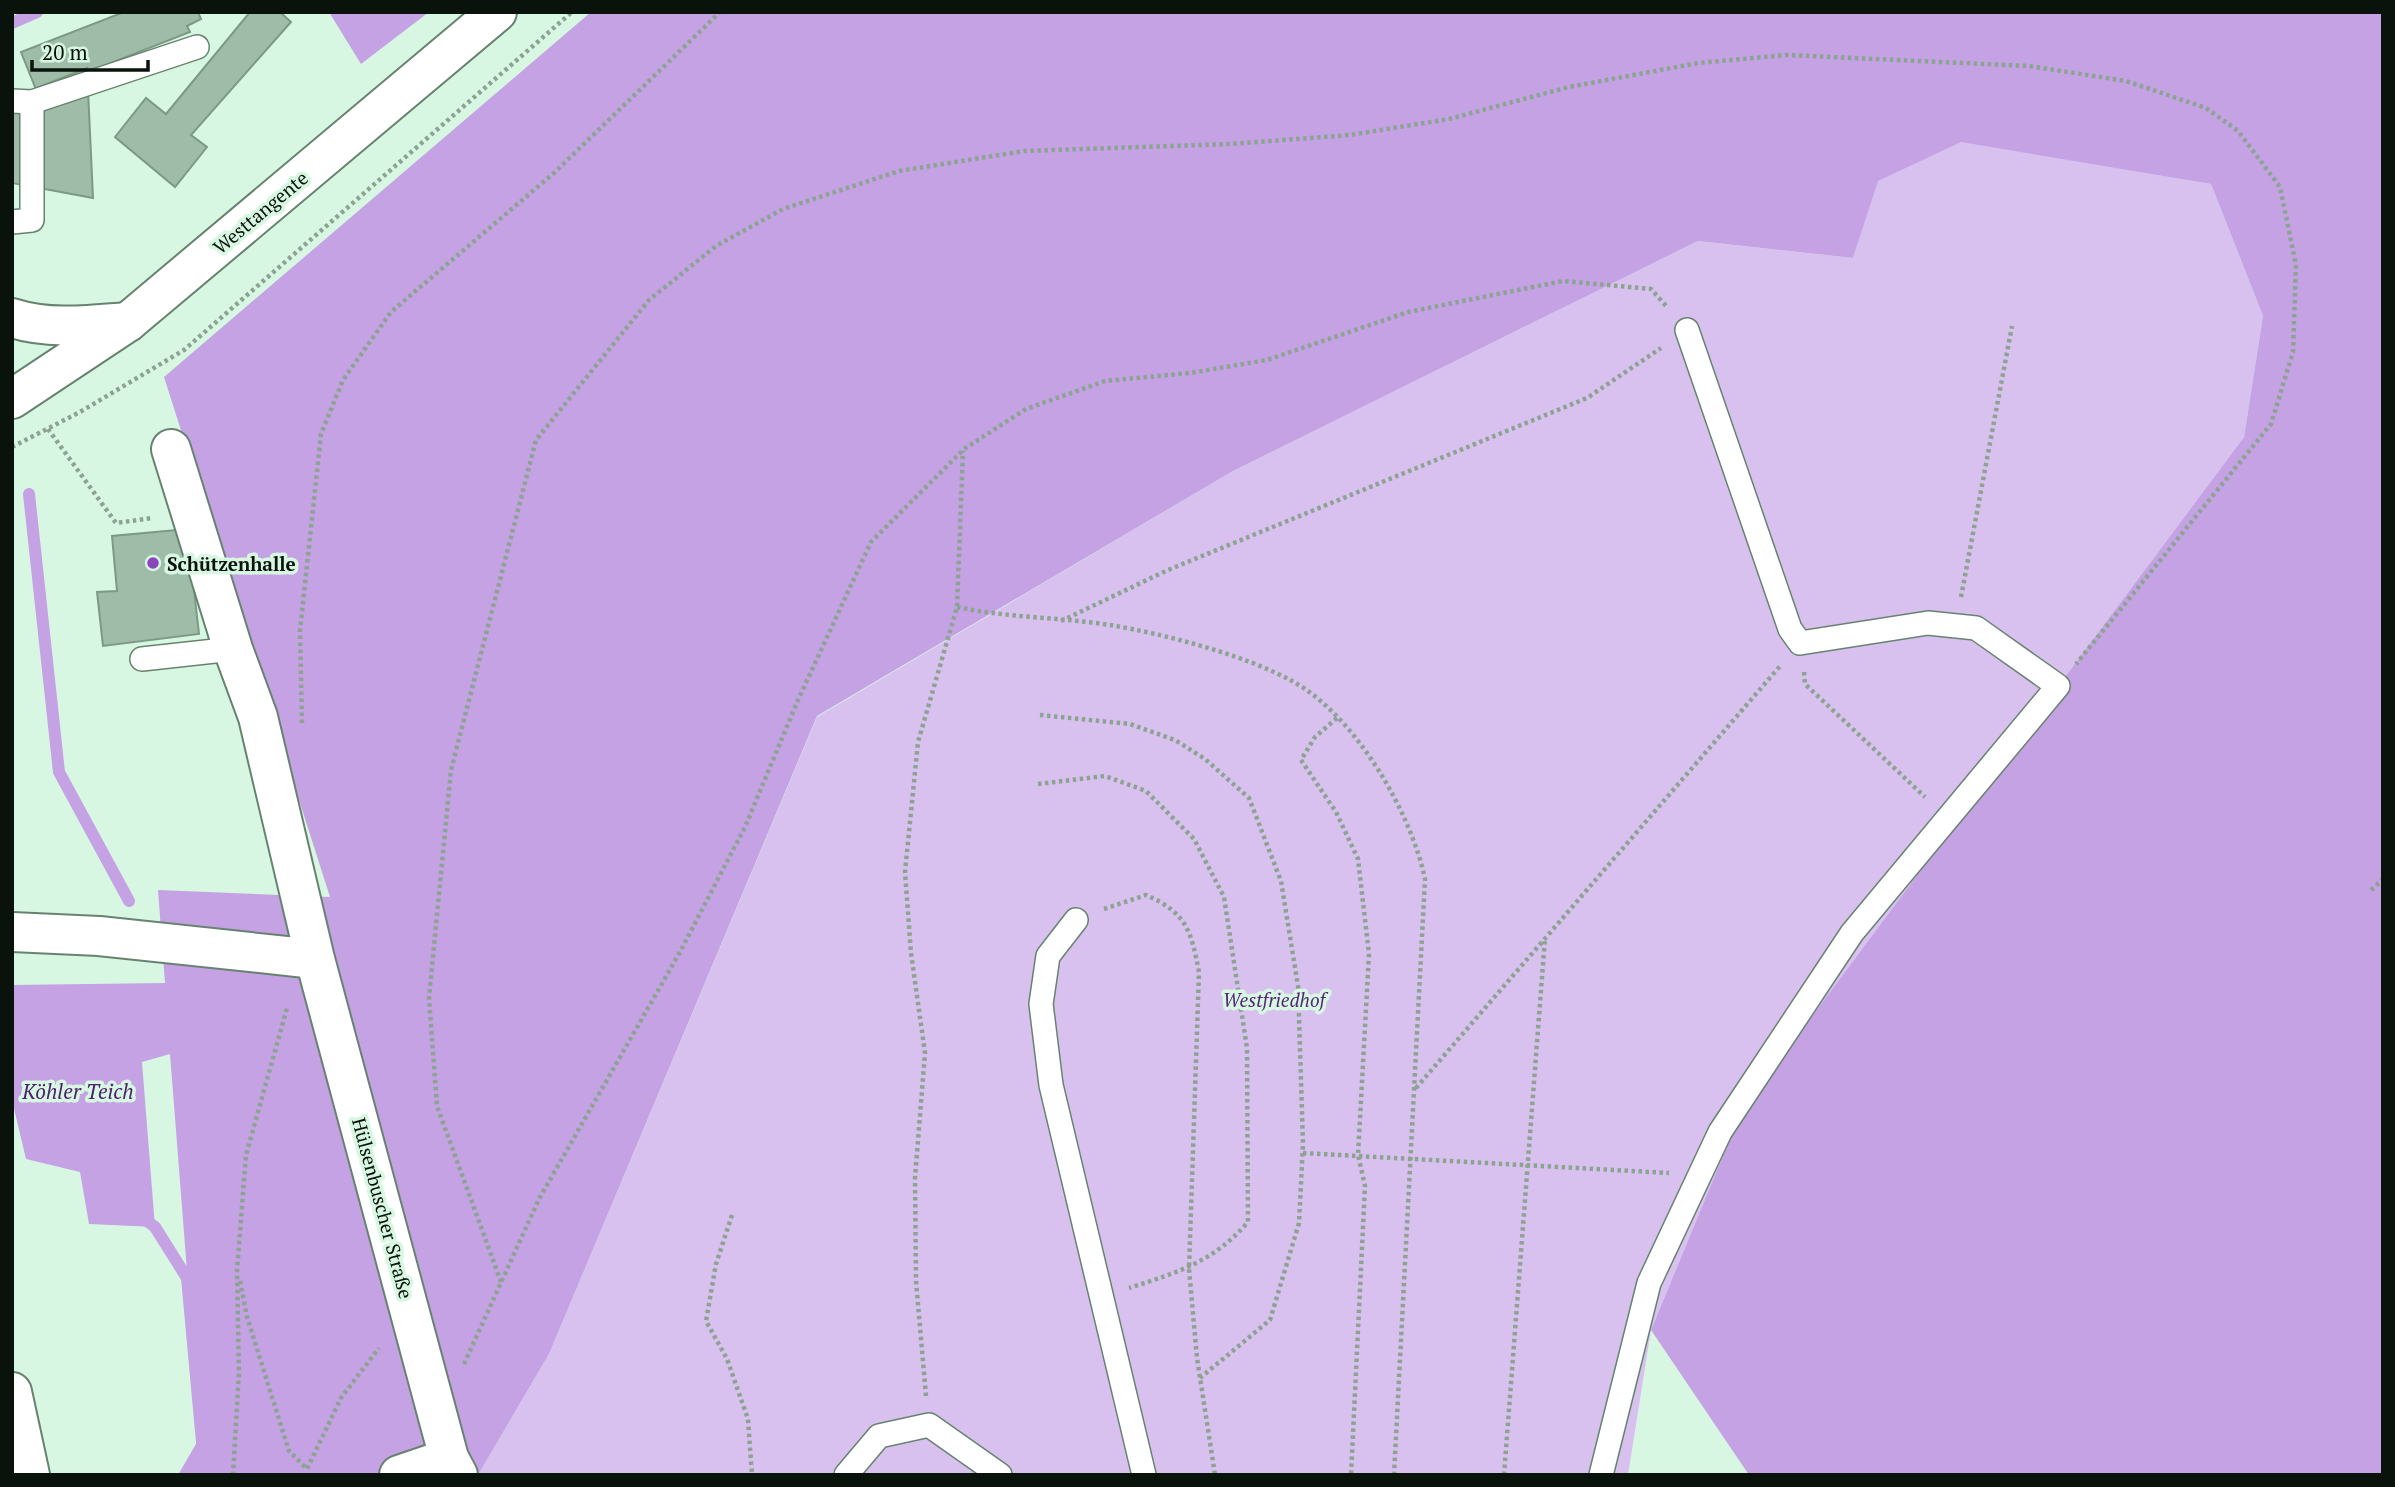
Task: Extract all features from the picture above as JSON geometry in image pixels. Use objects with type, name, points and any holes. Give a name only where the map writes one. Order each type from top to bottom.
[{"type":"street","name":"Westtangente","points":[[12,399],[128,322],[497,12]]},
{"type":"street","points":[[12,318],[32,324],[73,327],[128,322]]},
{"type":"street","name":"Hülsenbuscher Straße","points":[[171,449],[233,649],[258,717],[315,959],[453,1466],[399,1475]]},
{"type":"street","points":[[12,932],[99,936],[315,959]]},
{"type":"street","points":[[12,1392],[30,1475]]},
{"type":"lane","points":[[12,222],[32,220],[22,101],[197,47]]},
{"type":"lane","points":[[1601,1475],[1649,1283],[1720,1132],[1852,933],[2059,686],[1976,628],[1928,623],[1800,643],[1790,629],[1687,330]]},
{"type":"lane","points":[[142,659],[233,649]]},
{"type":"lane","points":[[1076,920],[1048,956],[1041,1004],[1051,1085],[1144,1475]]},
{"type":"lane","points":[[846,1475],[879,1436],[929,1425],[1000,1475]]},
{"type":"path","points":[[12,447],[184,351],[572,12]]},
{"type":"path","points":[[302,725],[300,631],[321,434],[343,380],[391,312],[554,173],[720,12]]},
{"type":"path","points":[[501,1282],[437,1105],[429,998],[451,770],[536,440],[649,300],[716,246],[783,209],[899,171],[1024,151],[1230,144],[1350,135],[1449,119],[1595,82],[1698,63],[1787,55],[2029,65],[2126,81],[2206,108],[2238,131],[2280,187],[2296,265],[2293,352],[2271,424],[2059,686]]},
{"type":"path","points":[[462,1369],[539,1199],[680,952],[745,827],[798,700],[872,542],[964,449],[1026,408],[1105,381],[1190,373],[1267,360],[1408,312],[1563,281],[1651,289],[1687,330],[1587,398],[1168,570],[1061,621]]},
{"type":"path","points":[[1956,626],[2012,326]]},
{"type":"path","points":[[47,428],[116,523],[191,512]]},
{"type":"path","points":[[929,1425],[916,1281],[915,1178],[925,1053],[911,953],[905,872],[918,742],[957,607],[964,449]]},
{"type":"path","points":[[957,607],[993,614],[1110,625],[1219,653],[1294,682],[1337,718],[1391,788],[1419,849],[1425,879],[1394,1475]]},
{"type":"path","points":[[1800,643],[1805,684],[1947,819]]},
{"type":"path","points":[[1415,1089],[1800,643]]},
{"type":"path","points":[[1040,715],[1130,724],[1175,740],[1205,759],[1249,798],[1281,881],[1298,986],[1303,1153],[1298,1223],[1270,1320],[1200,1378]]},
{"type":"path","points":[[1337,718],[1315,737],[1301,760],[1336,812],[1358,859],[1369,954],[1358,1155],[1365,1186],[1351,1475]]},
{"type":"path","points":[[1038,784],[1105,776],[1146,791],[1194,839],[1224,897],[1247,1048],[1248,1222],[1227,1245],[1189,1269],[1102,1297]]},
{"type":"path","points":[[2371,890],[2383,878]]},
{"type":"path","points":[[1076,920],[1146,895],[1167,904],[1191,931],[1199,972],[1189,1269],[1200,1378],[1214,1475]]},
{"type":"path","points":[[1504,1475],[1545,939]]},
{"type":"path","points":[[233,1475],[239,1372],[237,1271],[246,1155],[284,1014],[315,959]]},
{"type":"path","points":[[1303,1153],[1700,1175]]},
{"type":"path","points":[[732,1215],[716,1264],[706,1321],[727,1359],[748,1419],[752,1475]]},
{"type":"path","points":[[237,1271],[247,1317],[289,1451],[307,1469],[341,1398],[409,1308]]},
{"type":"green space","name":"Westfriedhof","points":[[1961,141],[2211,184],[2263,316],[2244,437],[1742,1110],[1651,1330],[1628,1475],[478,1475],[549,1354],[817,717],[1233,471],[1698,241],[1853,258],[1877,181]]},
{"type":"shaded area","points":[[329,12],[429,12],[361,64]]},
{"type":"shaded area","points":[[591,12],[2383,12],[2383,1475],[1749,1475],[1651,1330],[1742,1110],[2244,437],[2263,316],[2211,184],[1961,142],[1878,181],[1853,258],[1698,241],[1233,471],[817,716],[549,1354],[478,1475],[178,1475],[200,1437],[170,1054],[142,1062],[155,1227],[89,1224],[80,1172],[26,1159],[12,1100],[12,985],[165,983],[158,890],[330,897],[164,377]]},
{"type":"building","points":[[124,12],[198,12],[201,19],[187,26],[190,32],[37,92],[21,52]]},
{"type":"building","points":[[250,12],[280,12],[291,22],[191,135],[207,147],[175,187],[115,137],[146,98],[166,114]]},
{"type":"building","points":[[87,68],[93,198],[12,183],[12,98]]},
{"type":"building","name":"Schützenhalle","points":[[187,529],[199,634],[103,646],[97,592],[117,591],[112,536]]},
{"type":"waterway","points":[[12,23],[37,12]]},
{"type":"waterway","points":[[29,494],[59,772],[129,901]]},
{"type":"waterway","points":[[2363,1019],[2383,993]]},
{"type":"waterway","points":[[2108,1475],[2144,1331],[2224,1286],[2240,1235],[2301,1184],[2320,1130]]},
{"type":"waterway","points":[[143,1218],[155,1227],[187,1278],[205,1475]]},
{"type":"place","name":"Schützenhalle","points":[[153,563]]},
{"type":"water label","name":"Köhler Teich","points":[[78,1091]]}]
